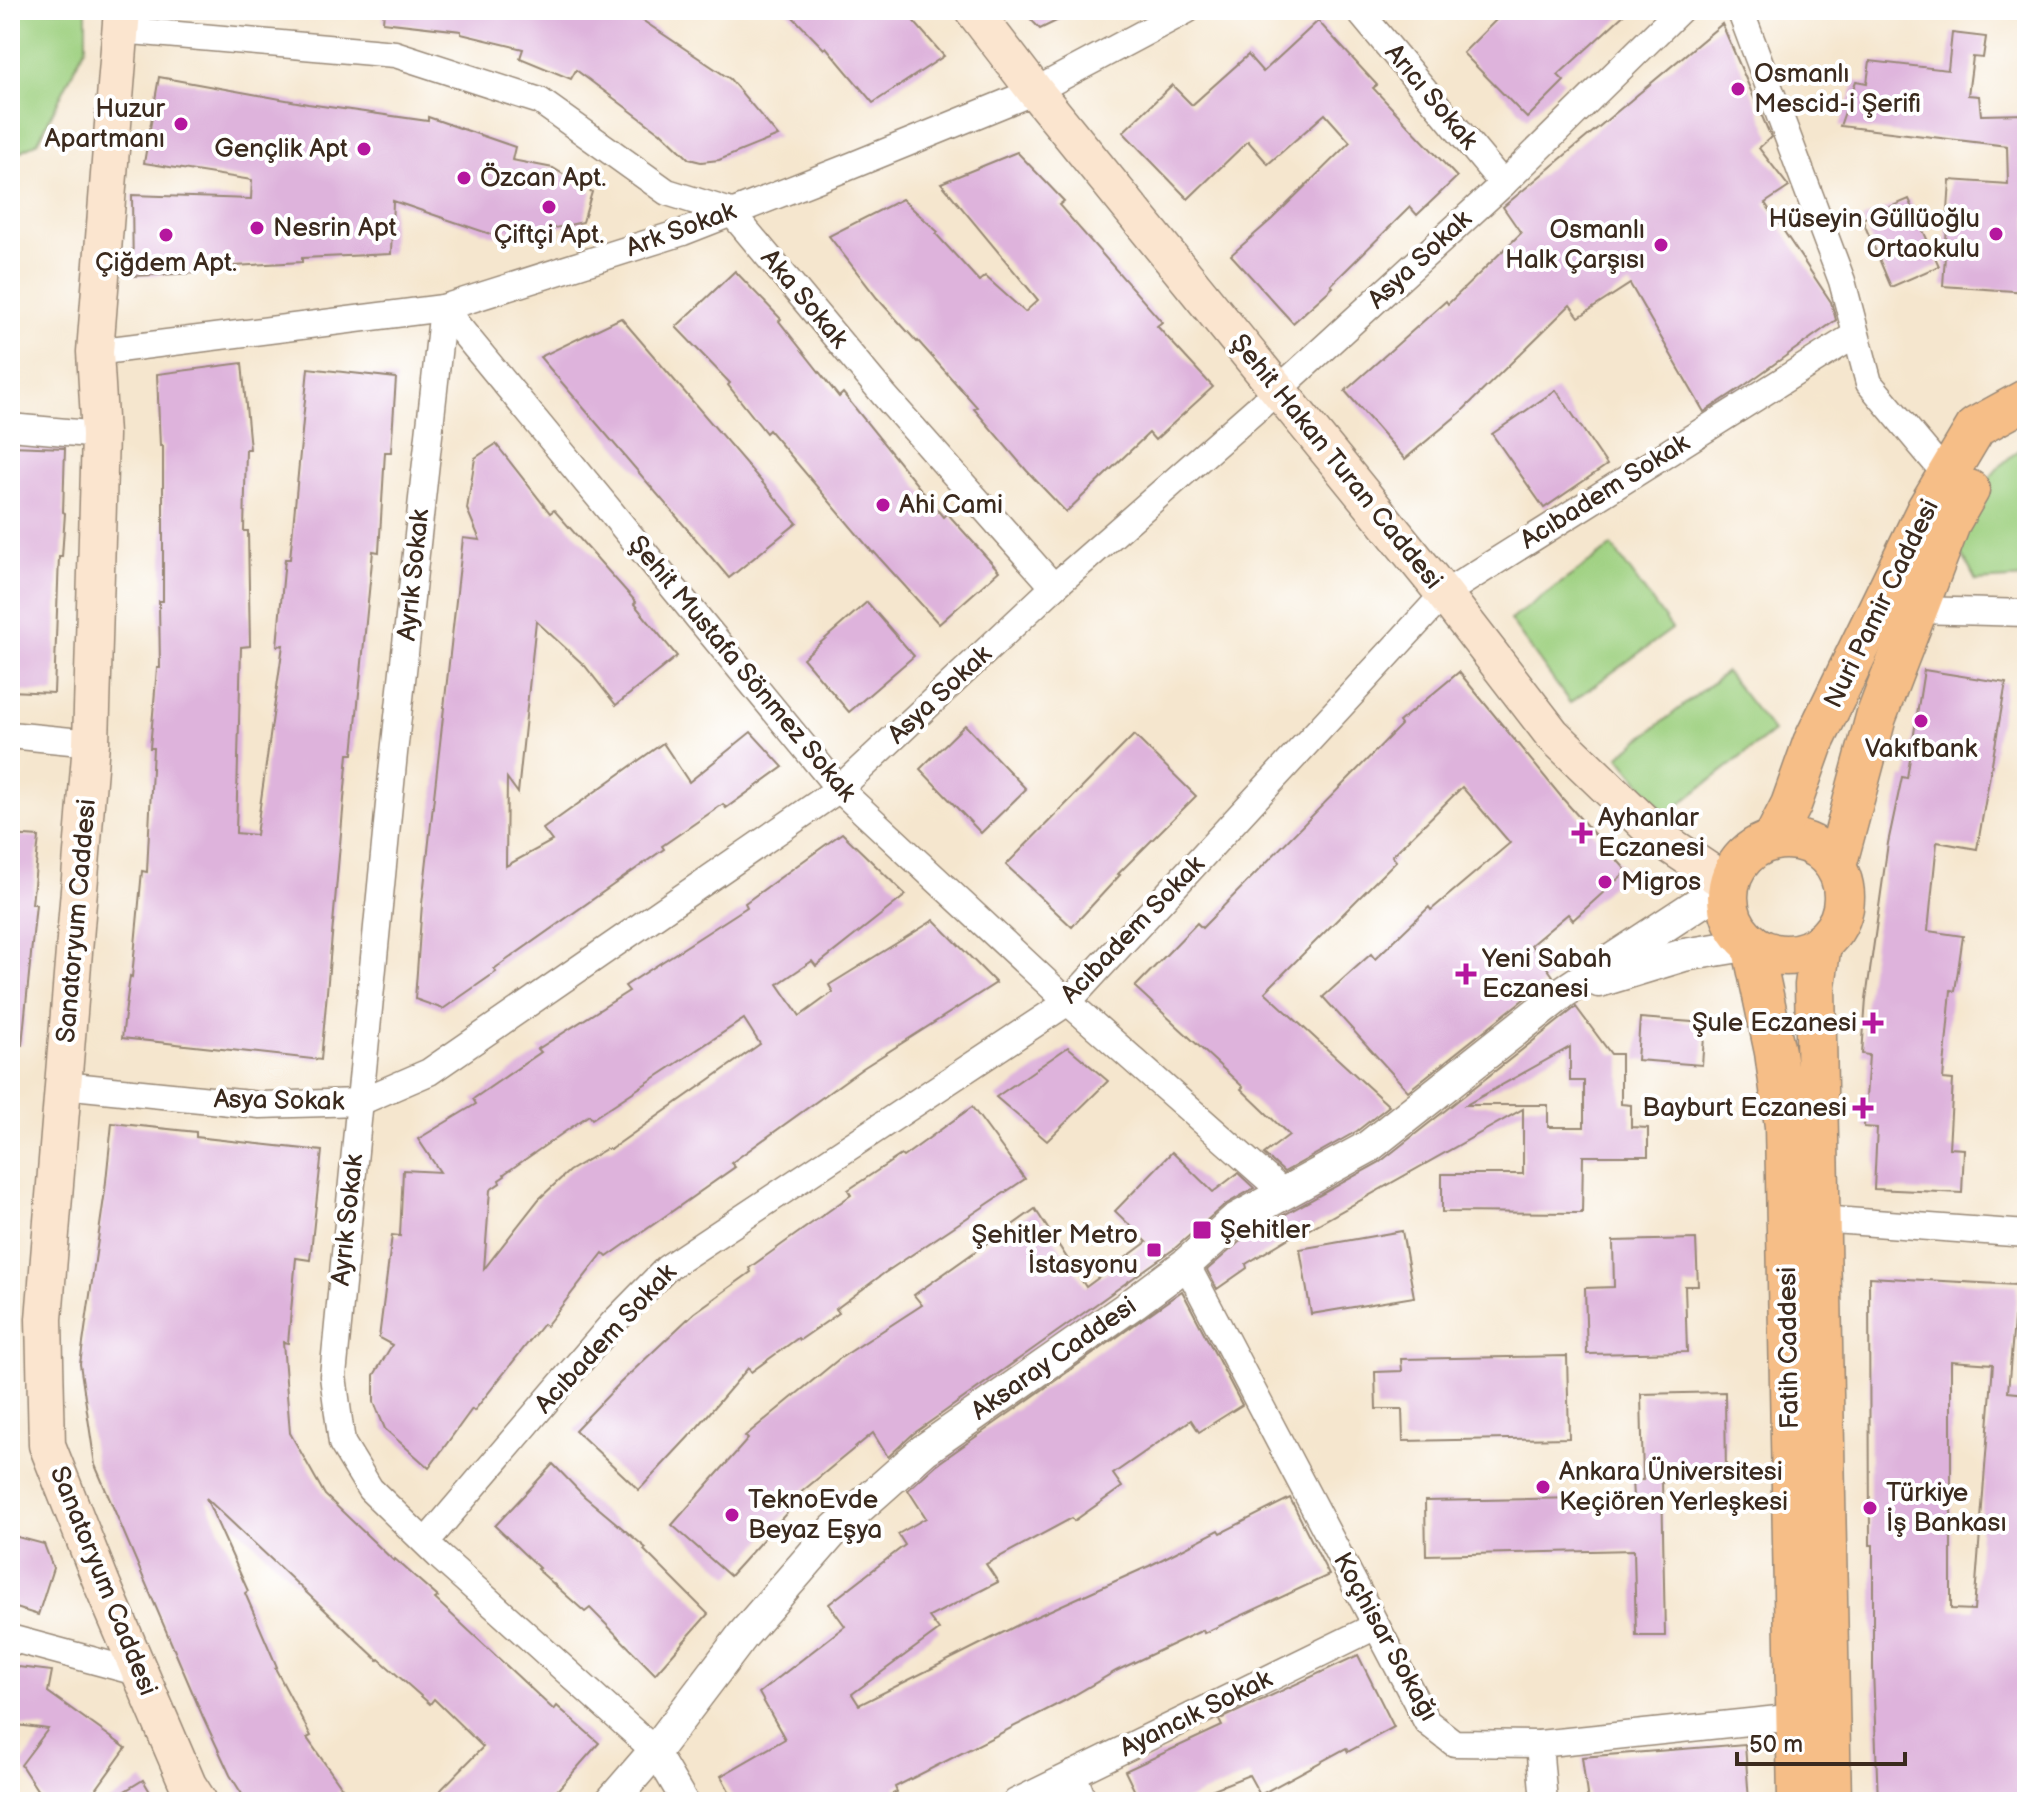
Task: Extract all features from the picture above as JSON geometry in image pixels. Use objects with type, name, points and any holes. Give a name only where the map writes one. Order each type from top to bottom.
[{"type":"main road","name":"Şehit Hakan Turan Caddesi","points":[[973,10],[1035,91],[1444,594],[1552,734],[1661,839],[1728,884]]},
{"type":"main road","name":"Sanatoryum Caddesi","points":[[121,20],[95,352],[100,435],[91,743],[44,1319],[47,1445],[140,1673],[188,1785],[199,1802]]},
{"type":"main road","name":"Nuri Pamir Caddesi","points":[[1773,840],[1791,805],[1813,743],[1927,509],[1976,427],[2027,399]]},
{"type":"main road","name":"Nuri Pamir Caddesi","points":[[1836,866],[1876,717],[1951,521],[1995,446],[2027,429]]},
{"type":"main road","points":[[1791,839],[1808,843],[1824,852],[1836,866],[1844,899],[1841,916],[1833,931],[1807,953],[1768,953],[1752,944],[1731,918],[1727,901],[1728,884],[1744,855],[1758,845],[1791,839]]},
{"type":"main road","name":"Fatih Caddesi","points":[[1752,944],[1775,1052],[1785,1126],[1798,1802]]},
{"type":"main road","name":"Fatih Caddesi","points":[[1821,944],[1815,985],[1831,1802]]},
{"type":"street","name":"Ark Sokak","points":[[95,352],[443,308],[683,232],[1035,91],[1187,10]]},
{"type":"street","name":"Arıcı Sokak","points":[[1358,10],[1503,184]]},
{"type":"street","name":"Asya Sokak","points":[[63,1085],[260,1105],[360,1102],[429,1072],[839,789],[1054,587],[1278,390],[1503,184],[1680,10]]},
{"type":"street","points":[[1740,10],[1842,281],[1869,383],[1947,476]]},
{"type":"street","points":[[121,20],[395,54],[540,101],[667,192],[731,212]]},
{"type":"street","name":"Aka Sokak","points":[[731,212],[884,395],[1054,587]]},
{"type":"street","name":"Şehit Mustafa Sönmez Sokak","points":[[443,308],[839,789],[1068,1002],[1285,1194]]},
{"type":"street","name":"Ayrık Sokak","points":[[443,308],[394,753],[333,1376],[342,1443],[370,1489],[655,1751],[685,1802]]},
{"type":"street","name":"Acıbadem Sokak","points":[[426,1542],[613,1323],[667,1268],[1068,1002],[1444,594],[1855,335]]},
{"type":"street","points":[[10,427],[100,435]]},
{"type":"street","points":[[1917,610],[2027,613]]},
{"type":"street","points":[[10,735],[91,743]]},
{"type":"street","name":"Aksaray Caddesi","points":[[611,1802],[655,1751],[743,1635],[835,1529],[924,1450],[1186,1264],[1235,1220],[1368,1147],[1565,991],[1728,884]]},
{"type":"street","points":[[1565,991],[1684,955],[1752,944]]},
{"type":"street","points":[[1819,1219],[2027,1234]]},
{"type":"street","name":"Koçhisar Sokağı","points":[[1186,1264],[1427,1722],[1454,1743],[1539,1744],[1796,1717]]},
{"type":"street","name":"Ayancık Sokak","points":[[1016,1802],[1376,1626]]},
{"type":"street","points":[[10,1638],[140,1673]]},
{"type":"street","points":[[1539,1744],[1544,1802]]},
{"type":"street","points":[[1073,1774],[1084,1802]]},
{"type":"green space","points":[[10,10],[86,10],[86,45],[38,142],[16,154],[10,154]]},
{"type":"green space","points":[[2027,445],[2027,578],[1976,581],[1958,546],[1964,530],[1982,488],[2001,465]]},
{"type":"green space","points":[[1612,546],[1672,629],[1570,703],[1510,620]]},
{"type":"green space","points":[[1726,672],[1773,732],[1666,815],[1619,756]]},
{"type":"building","points":[[384,10],[627,10],[730,79],[778,136],[719,160],[701,162],[689,159],[661,132],[576,70],[571,79],[520,58],[523,49],[461,34],[461,31],[383,22]]},
{"type":"building","points":[[786,10],[904,10],[944,56],[873,103],[826,47],[824,49]]},
{"type":"building","points":[[1022,10],[1079,10],[1040,29]]},
{"type":"building","points":[[1506,10],[1629,10],[1558,75],[1564,81],[1527,118],[1463,53]]},
{"type":"building","points":[[1318,21],[1377,85],[1373,88],[1457,177],[1417,215],[1410,207],[1331,285],[1333,287],[1293,323],[1231,255],[1350,142],[1325,114],[1268,164],[1248,141],[1188,199],[1123,132],[1172,85],[1192,105],[1248,55],[1263,72]]},
{"type":"building","name":"Osmanlı Halk Çarşısı","points":[[1722,24],[1771,137],[1759,148],[1789,187],[1765,203],[1831,302],[1836,320],[1704,412],[1630,284],[1579,317],[1570,305],[1461,412],[1405,459],[1345,391],[1446,301],[1448,304],[1521,233],[1503,207]]},
{"type":"building","points":[[1952,33],[1986,37],[1983,58],[1973,57],[1968,95],[1979,96],[1981,115],[2027,114],[2027,292],[1943,286],[1950,180],[2008,184],[2007,146],[1840,126],[1856,81],[1867,83],[1870,61],[1948,70]]},
{"type":"building","points":[[159,77],[308,104],[428,121],[428,117],[515,147],[512,160],[553,168],[592,192],[583,222],[532,233],[498,229],[496,236],[393,201],[391,254],[302,258],[302,262],[199,268],[199,273],[133,276],[132,195],[251,199],[252,180],[144,163]]},
{"type":"building","points":[[1017,152],[1064,201],[1059,205],[1162,322],[1157,326],[1213,387],[1155,440],[1149,433],[1066,512],[974,409],[977,407],[877,298],[829,236],[902,199],[938,232],[936,234],[979,281],[985,276],[1025,312],[1038,300],[941,183]]},
{"type":"building","points":[[1909,199],[1939,266],[1891,287],[1862,219]]},
{"type":"building","points":[[735,271],[781,319],[779,321],[839,397],[843,393],[943,517],[947,513],[999,571],[939,624],[873,553],[769,430],[766,433],[728,385],[730,383],[676,327]]},
{"type":"building","points":[[621,318],[797,523],[729,578],[540,357]]},
{"type":"building","points":[[242,363],[250,449],[246,449],[244,531],[248,531],[250,646],[241,647],[236,833],[256,835],[283,645],[277,646],[285,559],[290,559],[308,368],[396,378],[391,452],[385,452],[379,552],[373,551],[353,754],[348,754],[321,1060],[122,1038],[132,977],[142,871],[147,872],[153,748],[150,748],[157,668],[160,668],[163,446],[160,446],[157,374]]},
{"type":"building","points":[[1556,390],[1607,465],[1544,508],[1492,434]]},
{"type":"building","points":[[496,444],[550,513],[554,510],[636,602],[634,604],[677,656],[616,705],[585,666],[536,621],[518,793],[507,778],[506,866],[552,841],[543,829],[663,743],[689,782],[751,732],[783,767],[726,808],[723,804],[662,846],[664,849],[494,969],[496,972],[443,1009],[415,999],[422,904],[463,538],[480,540],[467,509],[475,458]]},
{"type":"building","points":[[10,446],[65,448],[65,513],[62,557],[59,557],[54,693],[10,691]]},
{"type":"building","points":[[867,602],[914,656],[849,712],[803,658]]},
{"type":"building","points":[[1924,670],[2006,683],[1977,849],[1937,842],[1928,931],[1963,936],[1955,991],[1951,990],[1943,1079],[1953,1080],[1949,1148],[1964,1149],[1962,1193],[1874,1189],[1877,1128],[1864,1127],[1869,1055],[1862,1054],[1866,999],[1888,843],[1902,777],[1907,778]]},
{"type":"building","points":[[1459,672],[1563,799],[1627,871],[1573,920],[1568,914],[1531,945],[1553,976],[1408,1091],[1323,997],[1371,954],[1375,959],[1429,907],[1431,910],[1510,843],[1462,787],[1392,856],[1396,861],[1265,992],[1389,1106],[1357,1131],[1284,1172],[1264,1154],[1289,1135],[1241,1089],[1243,1087],[1135,987],[1197,923],[1202,928],[1401,725],[1399,722]]},
{"type":"building","points":[[965,725],[1026,789],[981,833],[920,769]]},
{"type":"building","points":[[1134,735],[1196,796],[1118,874],[1072,927],[1006,865]]},
{"type":"building","points":[[842,833],[906,895],[816,966],[812,961],[778,984],[800,1016],[833,992],[829,985],[934,920],[996,983],[863,1068],[731,1163],[735,1167],[607,1257],[603,1253],[546,1326],[543,1324],[474,1411],[472,1409],[429,1468],[385,1429],[374,1402],[374,1375],[392,1345],[379,1338],[392,1235],[400,1236],[403,1170],[440,1172],[418,1139],[476,1104],[473,1099],[541,1052],[538,1049],[629,991],[625,986],[747,907],[745,903]],"holes":[[[744,1019],[760,1044],[611,1149],[569,1171],[539,1199],[484,1269],[490,1190],[500,1183],[504,1174],[589,1115],[592,1119]]]},
{"type":"building","points":[[10,835],[39,837],[32,904],[36,904],[22,1045],[10,1044]]},
{"type":"building","points":[[1576,1007],[1611,1054],[1621,1054],[1621,1104],[1631,1105],[1631,1127],[1648,1128],[1648,1156],[1583,1156],[1582,1213],[1442,1212],[1442,1174],[1523,1174],[1523,1109],[1297,1236],[1297,1233],[1246,1264],[1247,1268],[1217,1289],[1207,1270],[1246,1236],[1380,1162]],"holes":[[[1570,1047],[1570,1081],[1584,1081],[1584,1127],[1548,1127],[1548,1105],[1466,1105]]]},
{"type":"building","points":[[1640,1018],[1705,1023],[1702,1065],[1637,1060]]},
{"type":"building","points":[[1068,1047],[1108,1081],[1047,1141],[996,1097]]},
{"type":"building","points":[[972,1107],[1025,1179],[883,1274],[836,1309],[839,1313],[800,1340],[798,1338],[751,1372],[748,1368],[639,1490],[575,1430],[694,1313],[751,1272],[749,1268],[851,1195],[848,1190],[901,1155],[903,1157]]},
{"type":"building","points":[[112,1123],[196,1132],[196,1137],[322,1151],[310,1260],[296,1258],[288,1343],[283,1342],[290,1433],[325,1495],[394,1561],[438,1597],[435,1599],[554,1710],[557,1706],[599,1743],[547,1802],[429,1802],[483,1747],[434,1699],[430,1704],[378,1660],[206,1498],[248,1591],[245,1593],[275,1668],[311,1736],[307,1738],[343,1789],[337,1793],[344,1802],[247,1802],[230,1775],[203,1717],[95,1465],[80,1364]]},
{"type":"building","points":[[1172,1152],[1213,1192],[1238,1173],[1254,1188],[1223,1206],[1174,1249],[913,1434],[888,1457],[873,1433],[788,1503],[792,1507],[730,1576],[672,1525],[748,1439],[745,1436],[839,1359],[922,1305],[914,1295],[1035,1209],[1086,1287],[1147,1242],[1115,1211]]},
{"type":"building","points":[[1402,1231],[1414,1297],[1311,1314],[1300,1249]]},
{"type":"building","points":[[1696,1239],[1698,1286],[1685,1286],[1687,1352],[1587,1354],[1585,1288],[1614,1287],[1613,1241]]},
{"type":"building","points":[[1869,1277],[2017,1285],[2008,1392],[2027,1394],[2027,1802],[1878,1802],[1873,1669],[1873,1545],[1870,1545]],"holes":[[[1951,1361],[1993,1364],[1974,1610],[1951,1609]]]},
{"type":"building","points":[[1182,1291],[1242,1405],[1199,1432],[1191,1420],[1113,1474],[1122,1487],[1074,1521],[1072,1518],[986,1564],[998,1582],[929,1617],[939,1630],[852,1694],[859,1705],[1024,1622],[1149,1566],[1219,1530],[1221,1533],[1290,1498],[1329,1575],[1116,1671],[1066,1700],[895,1787],[897,1792],[875,1802],[735,1802],[721,1776],[785,1739],[759,1693],[845,1626],[829,1604],[905,1545],[898,1534],[926,1518],[908,1490],[936,1465]]},
{"type":"building","points":[[1567,1356],[1569,1438],[1403,1441],[1402,1409],[1376,1409],[1375,1372],[1402,1371],[1401,1359]]},
{"type":"building","points":[[1725,1392],[1726,1478],[1662,1479],[1665,1636],[1636,1636],[1634,1550],[1426,1555],[1425,1501],[1633,1497],[1632,1480],[1643,1480],[1641,1394]]},
{"type":"building","points":[[553,1464],[584,1496],[646,1548],[644,1550],[708,1614],[655,1674],[590,1608],[585,1612],[495,1526]]},
{"type":"building","points":[[10,1535],[44,1544],[53,1568],[38,1615],[10,1606]]},
{"type":"building","points":[[1358,1655],[1394,1727],[1348,1752],[1346,1748],[1260,1795],[1249,1775],[1181,1802],[1140,1802],[1125,1771],[1222,1726],[1219,1720]]},
{"type":"building","points":[[10,1666],[52,1671],[48,1692],[126,1748],[87,1802],[45,1802],[21,1765],[48,1729],[10,1724]]},
{"type":"building","points":[[1745,1744],[1749,1802],[1588,1802],[1582,1757]]},
{"type":"building","points":[[143,1780],[156,1802],[107,1802]]},
{"type":"place","name":"Osmanlı Mescid-i Şerifi","points":[[1738,89]]},
{"type":"place","name":"Huzur Apartmanı","points":[[181,124]]},
{"type":"place","name":"Gençlik Apt","points":[[364,149]]},
{"type":"place","name":"Özcan Apt.","points":[[464,178]]},
{"type":"place","name":"Çiftçi Apt.","points":[[549,207]]},
{"type":"place","name":"Nesrin Apt","points":[[257,228]]},
{"type":"place","name":"Hüseyin Güllüoğlu Ortaokulu","points":[[1996,234]]},
{"type":"place","name":"Çiğdem Apt.","points":[[166,235]]},
{"type":"place","name":"Osmanlı Halk Çarşısı","points":[[1661,245]]},
{"type":"place","name":"Ahi Cami","points":[[883,505]]},
{"type":"place","name":"Vakıfbank","points":[[1921,721]]},
{"type":"place","name":"Ayhanlar Eczanesi","points":[[1582,833]]},
{"type":"place","name":"Migros","points":[[1605,882]]},
{"type":"place","name":"Yeni Sabah Eczanesi","points":[[1466,974]]},
{"type":"place","name":"Şule Eczanesi","points":[[1873,1023]]},
{"type":"place","name":"Bayburt Eczanesi","points":[[1863,1108]]},
{"type":"place","name":"Şehitler","points":[[1202,1230]]},
{"type":"place","name":"Şehitler Metro İstasyonu","points":[[1154,1250]]},
{"type":"place","name":"Ankara Üniversitesi Keçiören Yerleşkesi","points":[[1543,1487]]},
{"type":"place","name":"Türkiye İş Bankası","points":[[1870,1508]]},
{"type":"place","name":"TeknoEvde Beyaz Eşya","points":[[732,1515]]}]
